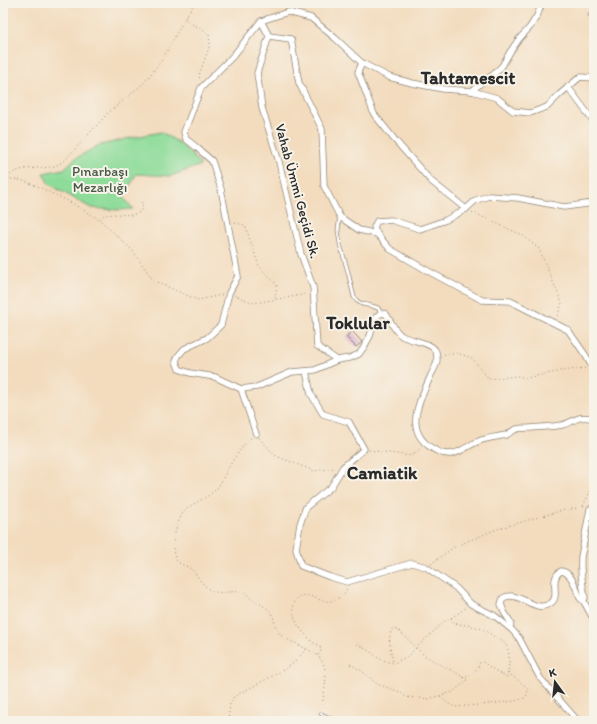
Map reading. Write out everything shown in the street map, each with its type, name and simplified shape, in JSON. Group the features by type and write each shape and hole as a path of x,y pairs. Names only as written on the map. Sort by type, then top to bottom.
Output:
{"street":[{"path":"472,92 502,66 510,52 537,16 542,3"},
{"path":"594,78 580,77 547,107 530,113 513,111 498,98 472,92 443,89 389,77 362,63 311,18 288,12 261,21 233,56 201,88 184,132 186,140 212,161 221,189 238,276 229,293 221,325 206,338 184,349 176,361 179,368 190,373 215,377 241,389 257,387 292,372 315,370 337,360 350,358 359,354 370,336 376,317 381,313 386,314 394,328 402,336 431,346 435,349 438,361 421,400 415,425 420,438 426,444 440,452 445,454 460,452 479,441 507,434 517,429 561,425 578,418 594,418"},
{"path":"261,21 269,36 291,39 299,83 322,129 324,186 340,217 359,230 377,234"},
{"name":"Vahab Ümmi Geçidi Sk.","path":"269,36 257,73 262,108 279,162 301,254 314,287 317,346 337,360"},
{"path":"362,63 358,72 374,114 431,182 466,209"},
{"path":"568,87 594,122"},
{"path":"593,368 568,330 510,301 482,300 390,249 377,234 374,227 377,221 390,220 420,229 446,220 466,209 476,200 489,196 518,198 564,207 594,203"},
{"path":"306,371 311,394 323,414 350,422 364,449 344,467 331,487 306,507 300,524 296,549 301,566 347,582 412,563 426,567 456,588 471,604 496,616 510,627 519,638 540,678 578,721"},
{"path":"241,389 256,434"},
{"path":"583,600 585,598 582,581 581,557 592,510"},
{"path":"510,627 511,623 501,604 503,598 507,596 514,596 537,606 550,604 555,597 555,577 561,572 566,572 570,575 580,599 583,600 594,620"}],"lane":[{"path":"590,15 594,18"},
{"path":"340,217 338,231 340,244 354,297 362,304 378,308 381,313"},
{"path":"321,714 337,721"}],"path":[{"path":"8,178 13,172 51,167 65,160 108,113 144,83 162,60 185,18 196,3"},
{"path":"185,18 188,22 202,29 209,35 210,45 199,75 201,88"},
{"path":"3,179 8,178 24,181 37,186 70,202 100,220 132,250 154,281 198,300 229,293 254,303 303,295 314,287"},
{"path":"100,220 104,216 117,214 132,215 140,212 144,205 140,200"},
{"path":"466,209 522,235 539,249 562,303 555,323"},
{"path":"228,222 245,225 259,266 277,285 275,300"},
{"path":"437,354 460,354 472,358 489,379 517,376 526,378 562,371 593,368"},
{"path":"321,714 326,676 324,667 317,656 279,634 274,624 273,617 267,608 253,600 245,593 222,593 207,588 189,567 178,562 175,557 174,538 183,514 187,509 209,495 218,487 235,456 244,444 256,434 276,456 314,472 344,467"},
{"path":"364,449 411,456 426,444"},
{"path":"426,567 454,547 497,529 560,511 583,507 592,488 594,487"},
{"path":"317,656 320,653 320,647 312,642 300,629 294,618 293,610 296,599 299,596 304,595 312,596 323,601 332,601 346,592 347,582"},
{"path":"357,644 378,658 394,663 408,656 447,619 451,618 471,604"},
{"path":"451,618 454,623 476,627 487,631 506,645 508,655 507,677 483,662 480,662 479,667 464,678"},
{"path":"350,664 377,684 400,692 406,697 428,699 440,696 453,692 467,680 454,671 424,655 398,630 392,629 389,639 393,662"},
{"path":"228,721 230,704 234,697 287,668 297,660 306,649"},
{"path":"440,696 447,703 455,707 515,701 525,698 528,690 523,684 508,673"}],"green space":[{"name":"Pınarbaşı Mezarlığı","path":"161,132 181,144 201,165 171,176 136,174 124,198 133,209 119,210 91,208 49,184 43,173 64,169 73,160 97,146"}],"building":[{"path":"352,331 362,342 356,347 346,337"}],"district":[{"name":"Tahtamescit","path":"468,78"},
{"name":"Toklular","path":"358,323"},
{"name":"Camiatik","path":"382,473"}]}
